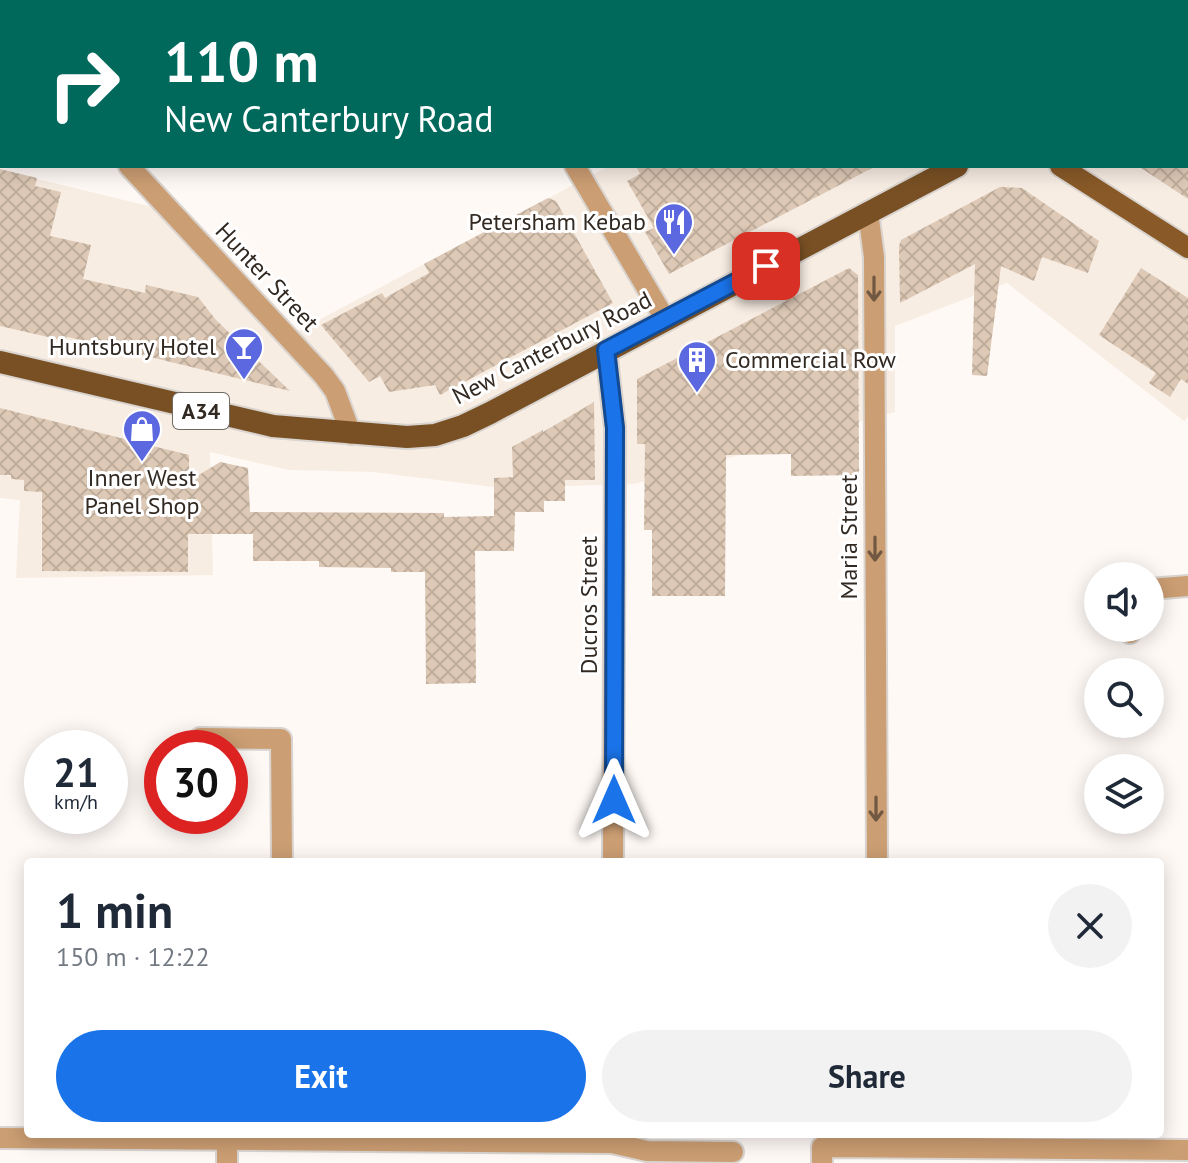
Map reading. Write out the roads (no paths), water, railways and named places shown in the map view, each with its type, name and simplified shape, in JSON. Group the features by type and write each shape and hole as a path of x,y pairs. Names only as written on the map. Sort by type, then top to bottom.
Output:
{"highway":[{"name":"New Canterbury Road","path":"0,362 273,426 351,434 435,435 463,426 953,168"}],"main road":[{"path":"1063,168 1188,248"}],"street":[{"name":"Hunter Street","path":"131,168 324,376 335,391 351,434"},
{"path":"576,168 665,319"},
{"name":"Maria Street","path":"868,212 874,257 877,858"},
{"name":"Ducros Street","path":"606,350 615,428 613,858"},
{"path":"1164,588 1188,586"},
{"path":"248,739 281,739 282,858"},
{"path":"0,1138 227,1142 284,1138 434,1153 612,1139 647,1151 733,1152"},
{"path":"822,1155 872,1140 1188,1150"},
{"path":"227,1142 227,1163"}],"place":[{"name":"Petersham Kebab","path":"674,256"},
{"name":"Huntsbury Hotel","path":"244,381"},
{"name":"Commercial Row","path":"697,394"},
{"name":"Inner West Panel Shop","path":"142,463"}]}
